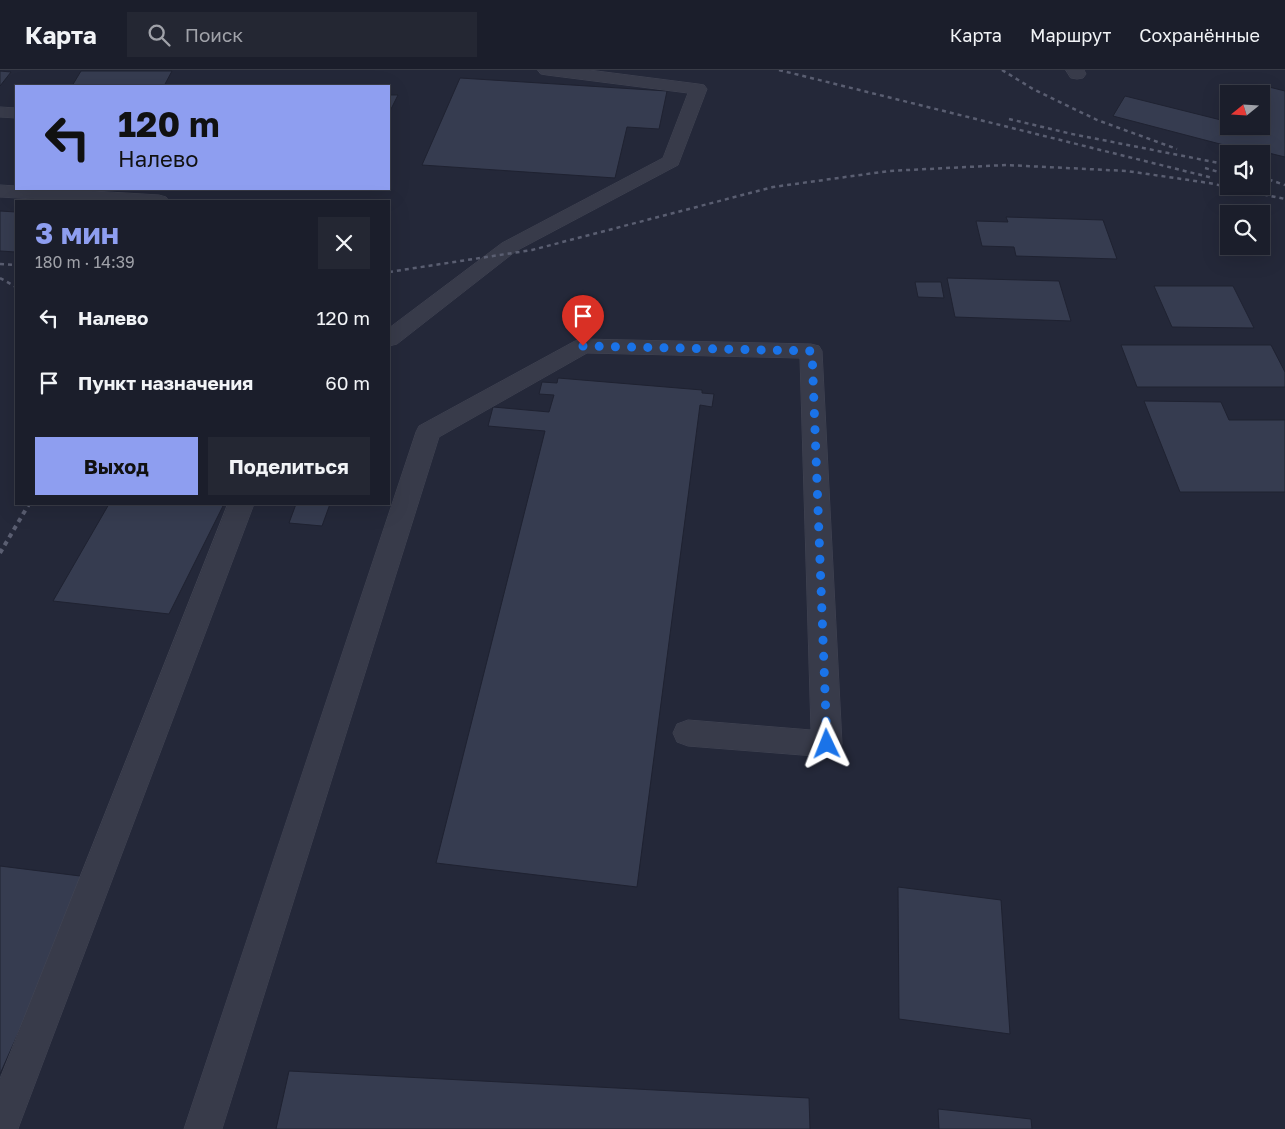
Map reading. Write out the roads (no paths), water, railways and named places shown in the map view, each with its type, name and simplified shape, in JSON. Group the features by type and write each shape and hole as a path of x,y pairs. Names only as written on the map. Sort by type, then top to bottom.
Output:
{"lane":[{"path":"390,337 510,247 671,161 698,89 547,70"},
{"path":"0,112 15,113"},
{"path":"0,191 143,200"},
{"path":"202,1129 428,432 583,346 812,351 827,744 688,733"},
{"path":"0,1126 241,505"}],"railway":[{"path":"779,70 1213,178"},
{"path":"1002,70 1033,89 1097,120 1177,149"},
{"path":"1009,119 1072,134 1220,163"},
{"path":"390,272 532,250 773,187 889,171 1006,165 1127,171 1209,183 1285,199"},
{"path":"1205,168 1220,172"},
{"path":"1270,180 1285,185"},
{"path":"0,264 15,265"},
{"path":"0,278 15,286"},
{"path":"0,553 28,505"}]}
